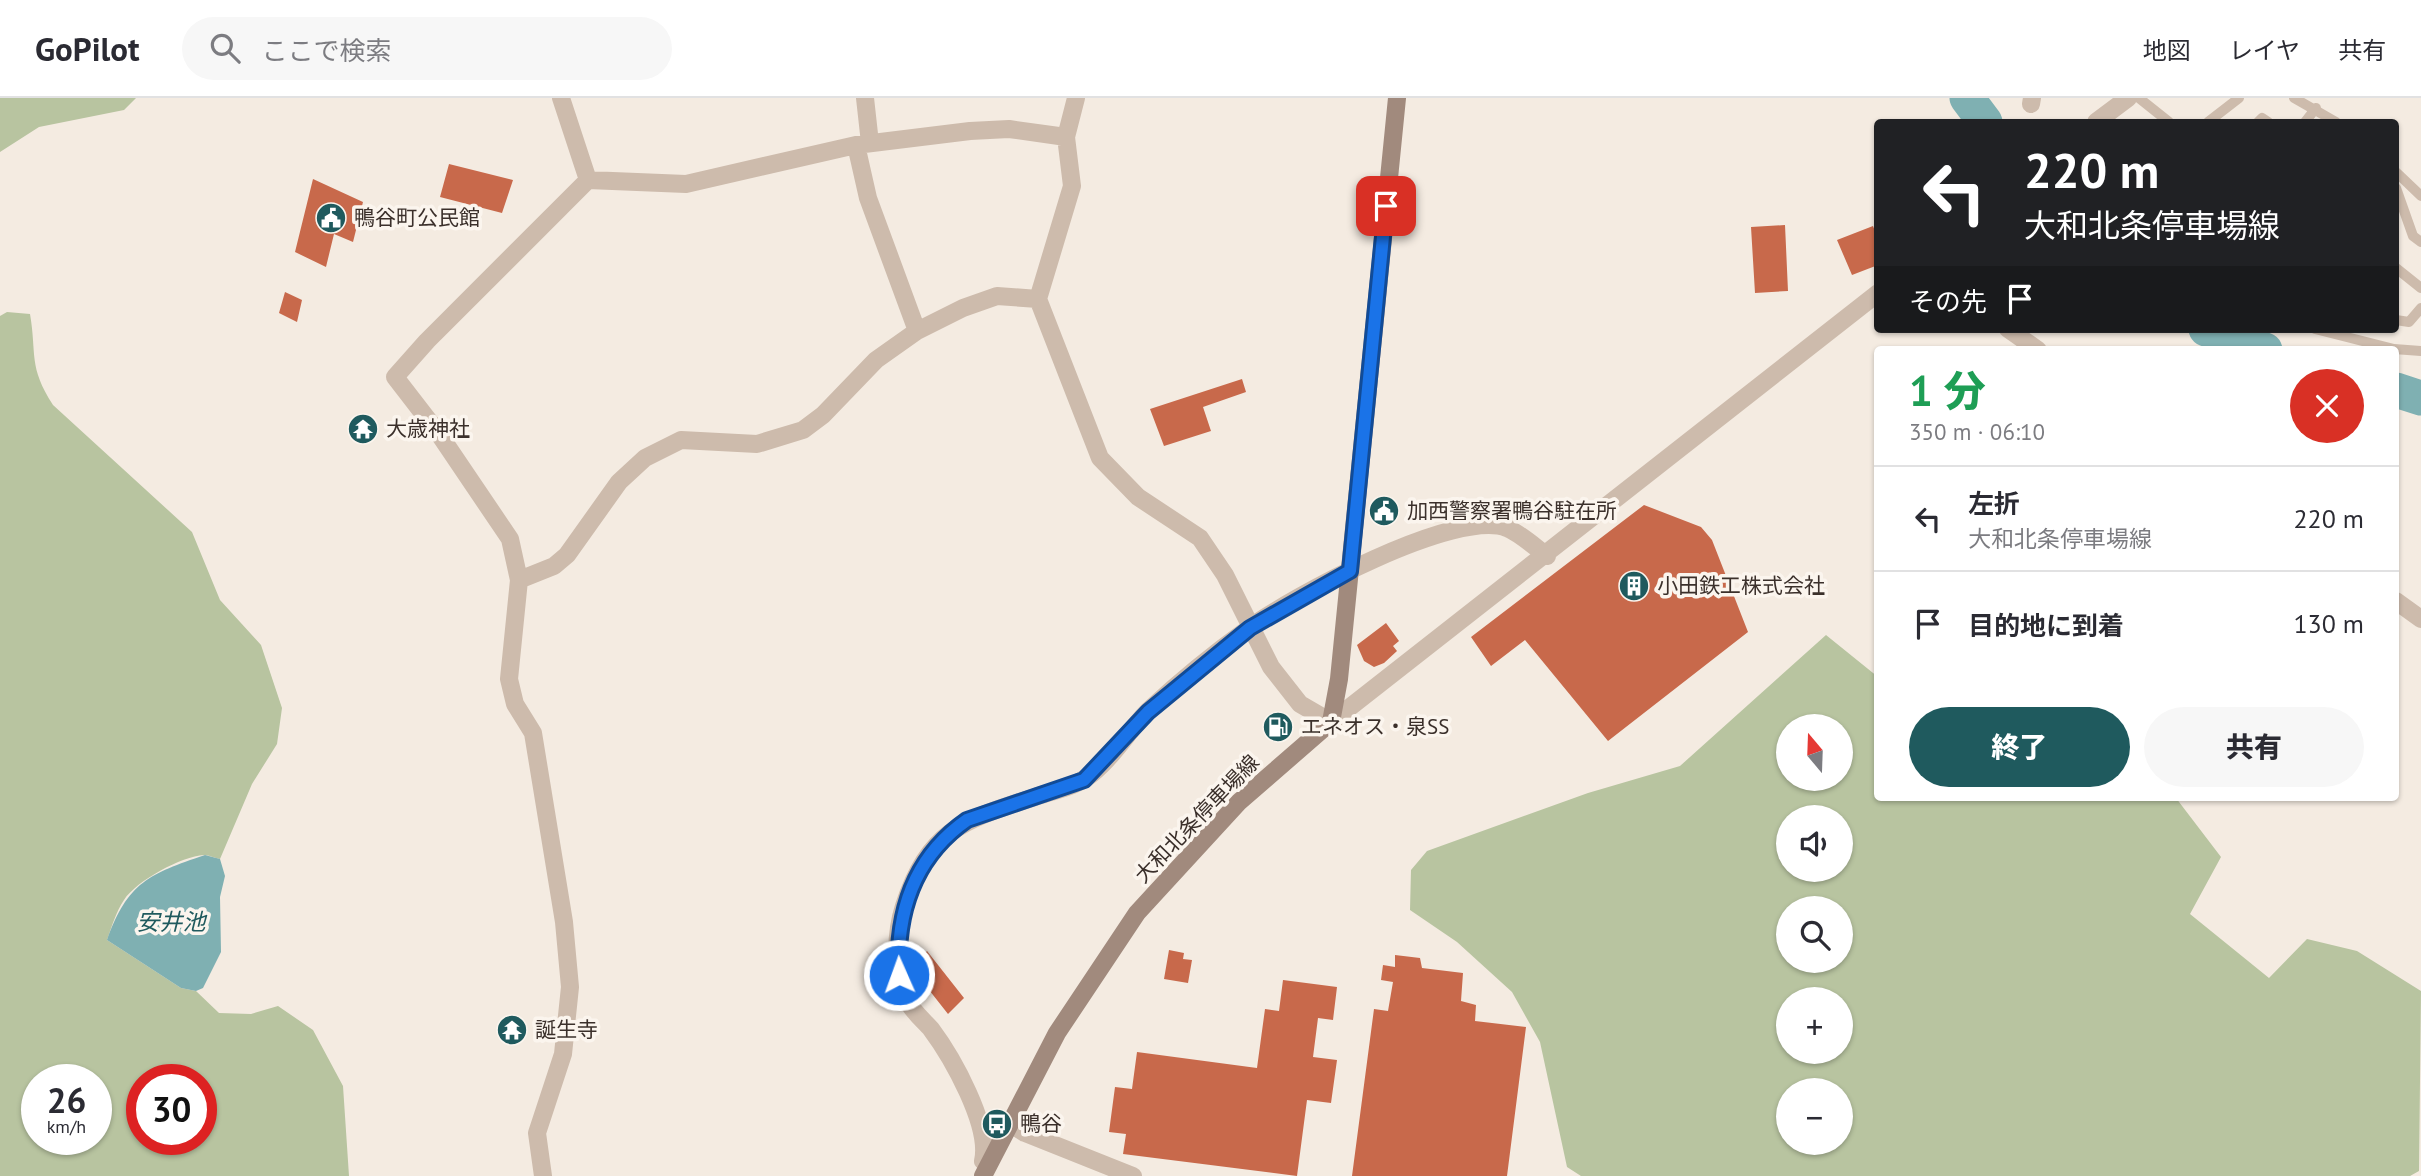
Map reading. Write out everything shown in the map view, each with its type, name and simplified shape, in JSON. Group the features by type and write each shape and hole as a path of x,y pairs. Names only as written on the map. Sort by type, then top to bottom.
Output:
{"main road":[{"path":"1331,722 1339,679 1397,98"},
{"name":"大和北条停車場線","path":"986,1171 1057,1033 1138,913 1239,802 1331,722"}],"street":[{"path":"561,98 588,180"},
{"path":"866,98 863,144 868,198 917,331"},
{"path":"1076,98 1066,136 1072,186 1038,299 1100,458 1138,497 1200,538 1225,575 1271,667 1300,704 1331,722 1547,556 1874,296"},
{"path":"2100,119 2128,98"},
{"path":"542,1176 537,1133 563,1054 570,987 564,922 533,733 515,704 509,679 519,580 510,539 439,434 395,377 427,341 588,180 686,184 863,144 1009,129 1066,136"},
{"path":"519,580 554,566 567,555 612,490 645,458 681,440 757,444 803,430 822,415 876,360 917,331 963,307 997,296 1038,299"},
{"path":"2014,333 2032,346"},
{"path":"986,1171 980,1123 961,1081 932,1031 908,1002 899,975 899,929 913,881 937,844 967,820 1077,783 1092,773 1148,712 1250,628 1350,571 1410,543 1461,527 1506,527 1547,556"},
{"path":"2399,603 2421,619"},
{"path":"1009,1123 1026,1133 1133,1176"}],"lane":[{"path":"2139,98 2165,119"},
{"path":"2213,119 2239,98"},
{"path":"2294,98 2332,119"},
{"path":"2307,119 2316,108"},
{"path":"2399,175 2421,196"},
{"path":"2399,196 2413,236 2421,242"},
{"path":"2399,270 2421,288"},
{"path":"2399,320 2409,322 2421,308"},
{"path":"2344,333 2385,346"},
{"path":"2399,349 2421,351"}],"green space":[{"path":"0,98 136,98 124,110 39,127 0,152"},
{"path":"7,312 30,314 37,370 53,405 192,532 220,600 261,645 282,708 277,744 252,784 220,859 206,855 195,856 172,865 138,885 116,914 107,940 181,988 196,991 219,1013 251,1014 278,1006 313,1030 343,1086 349,1176 0,1176 0,316"},
{"path":"1826,635 1874,674 1874,801 2178,801 2221,857 2190,914 2269,978 2307,939 2357,951 2421,991 2419,1171 2410,1176 1581,1176 1567,1167 1540,1042 1512,992 1457,942 1410,910 1411,870 1427,851 1588,793 1680,766"}],"water":[{"name":"安井池","path":"205,855 220,859 225,876 220,897 221,952 203,988 196,991 181,988 107,940 123,905 143,883 169,868"}],"building":[{"path":"449,164 513,180 502,213 440,197"},
{"name":"鴨谷町公民館","path":"313,179 363,202 353,242 334,234 326,267 295,252"},
{"path":"1785,225 1788,291 1755,293 1751,227"},
{"path":"1873,226 1874,267 1852,275 1837,240"},
{"path":"285,292 302,300 297,322 279,313"},
{"path":"1242,379 1246,392 1203,407 1211,431 1164,446 1150,409"},
{"name":"小田鉄工株式会社","path":"1644,505 1701,527 1712,540 1748,632 1608,741 1525,640 1491,666 1471,637"},
{"path":"1386,623 1399,641 1393,646 1397,651 1384,663 1374,667 1364,661 1357,645"},
{"path":"1169,950 1184,953 1183,959 1192,960 1188,983 1164,979"},
{"path":"927,951 964,998 948,1014 911,967"},
{"path":"1395,955 1420,958 1422,968 1463,973 1461,1001 1476,1005 1475,1021 1526,1027 1507,1176 1352,1176 1374,1009 1388,1011 1393,982 1381,980 1383,965 1395,967"},
{"path":"1283,980 1337,987 1333,1020 1318,1018 1313,1057 1337,1060 1331,1103 1307,1100 1297,1176 1123,1154 1126,1134 1109,1132 1115,1087 1132,1089 1137,1052 1257,1068 1265,1009 1279,1011"}],"waterway":[{"path":"1967,98 1983,119"},
{"path":"2217,333 2254,346"},
{"path":"2399,391 2421,398"}],"place":[{"name":"鴨谷町公民館","path":"331,218"},
{"name":"大歳神社","path":"363,429"},
{"name":"加西警察署鴨谷駐在所","path":"1384,511"},
{"name":"小田鉄工株式会社","path":"1634,586"},
{"name":"エネオス・泉SS","path":"1278,727"},
{"name":"誕生寺","path":"512,1030"},
{"name":"鴨谷","path":"997,1124"}],"route":[{"path":"899,975 899,929 913,881 937,844 951,831 986,812 1084,780 1148,712 1250,628 1350,571 1386,206"}]}
